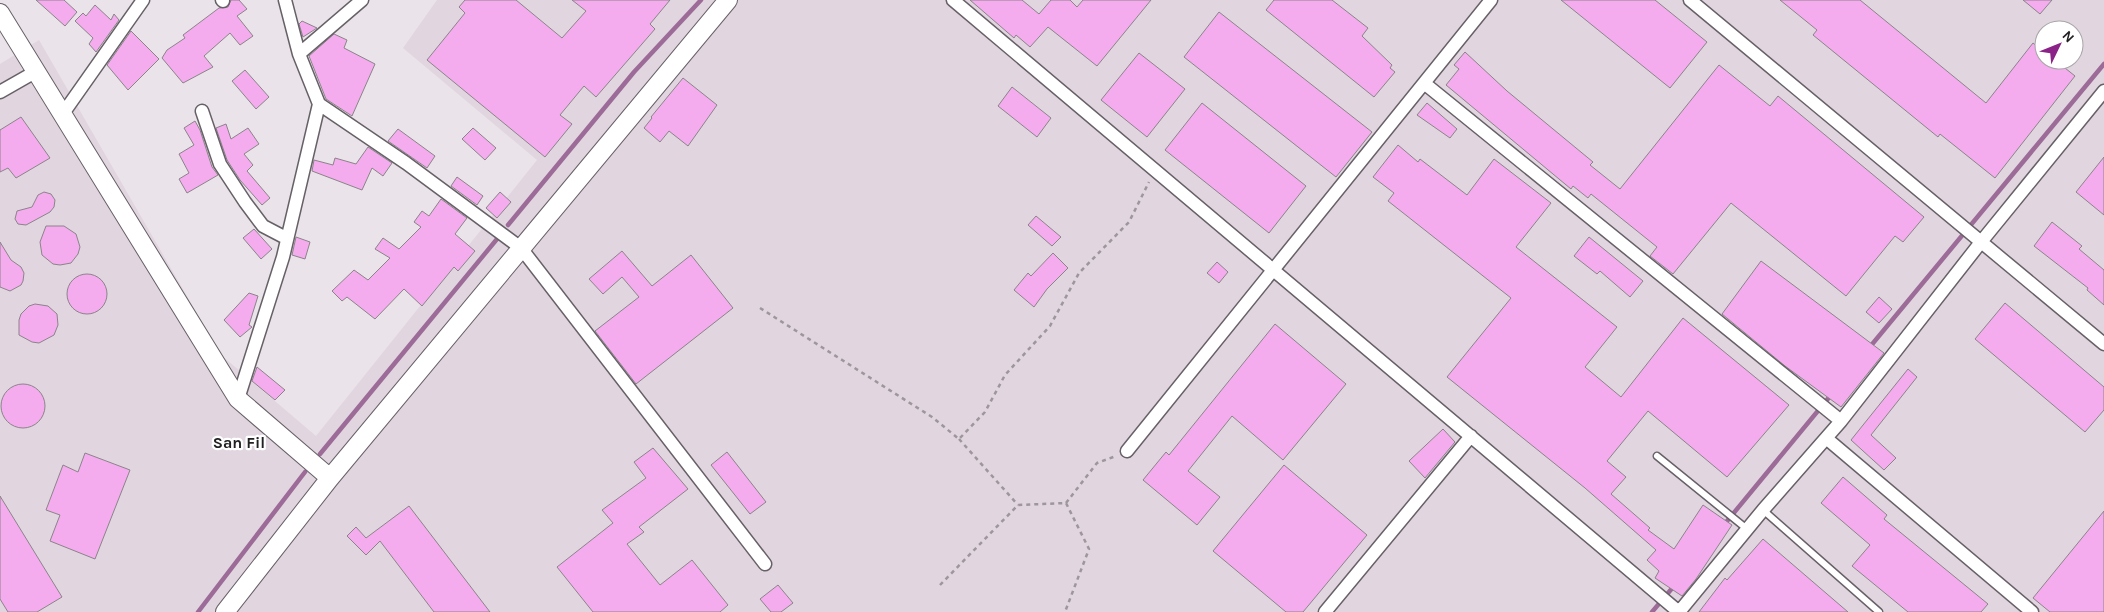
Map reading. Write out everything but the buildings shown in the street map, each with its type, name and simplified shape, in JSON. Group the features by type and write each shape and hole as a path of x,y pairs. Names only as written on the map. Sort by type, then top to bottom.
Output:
{"street":[{"path":"62,115 143,0"},
{"path":"285,0 299,54 319,104 406,163 521,248 765,564"},
{"path":"299,54 362,0"},
{"path":"225,612 330,478 728,0"},
{"path":"954,0 1679,612 1744,526 1763,510 1841,421 1981,242 2104,91"},
{"path":"1127,451 1491,0"},
{"path":"1690,0 2104,344"},
{"path":"0,13 238,399 330,478"},
{"path":"0,92 35,72"},
{"path":"1424,83 1841,421"},
{"path":"238,399 283,257 319,104"},
{"path":"202,111 220,164 240,195 263,226 286,238"},
{"path":"1325,612 1471,436"},
{"path":"1826,438 2032,612"}],"lane":[{"path":"1657,456 1744,526"},
{"path":"1763,510 1879,612"}],"path":[{"path":"959,439 985,412 1005,375 1050,326 1079,274 1129,222 1155,170"},
{"path":"760,308 932,416 959,439 1018,505"},
{"path":"940,585 1018,505 1066,503 1097,463 1119,456 1127,451"},
{"path":"1065,612 1089,549 1066,503"}],"shaded area":[{"path":"437,0 2104,0 2104,612 0,612 0,64 39,40 221,355 316,436 537,160 403,48"}],"waterway":[{"path":"508,225 634,72 701,0"},
{"path":"1869,348 2104,64"},
{"path":"320,454 497,239"},
{"path":"1723,526 1831,395"},
{"path":"198,612 305,472"},
{"path":"1652,612 1674,586"}],"district":[{"name":"San Fil","path":"239,442"}]}
